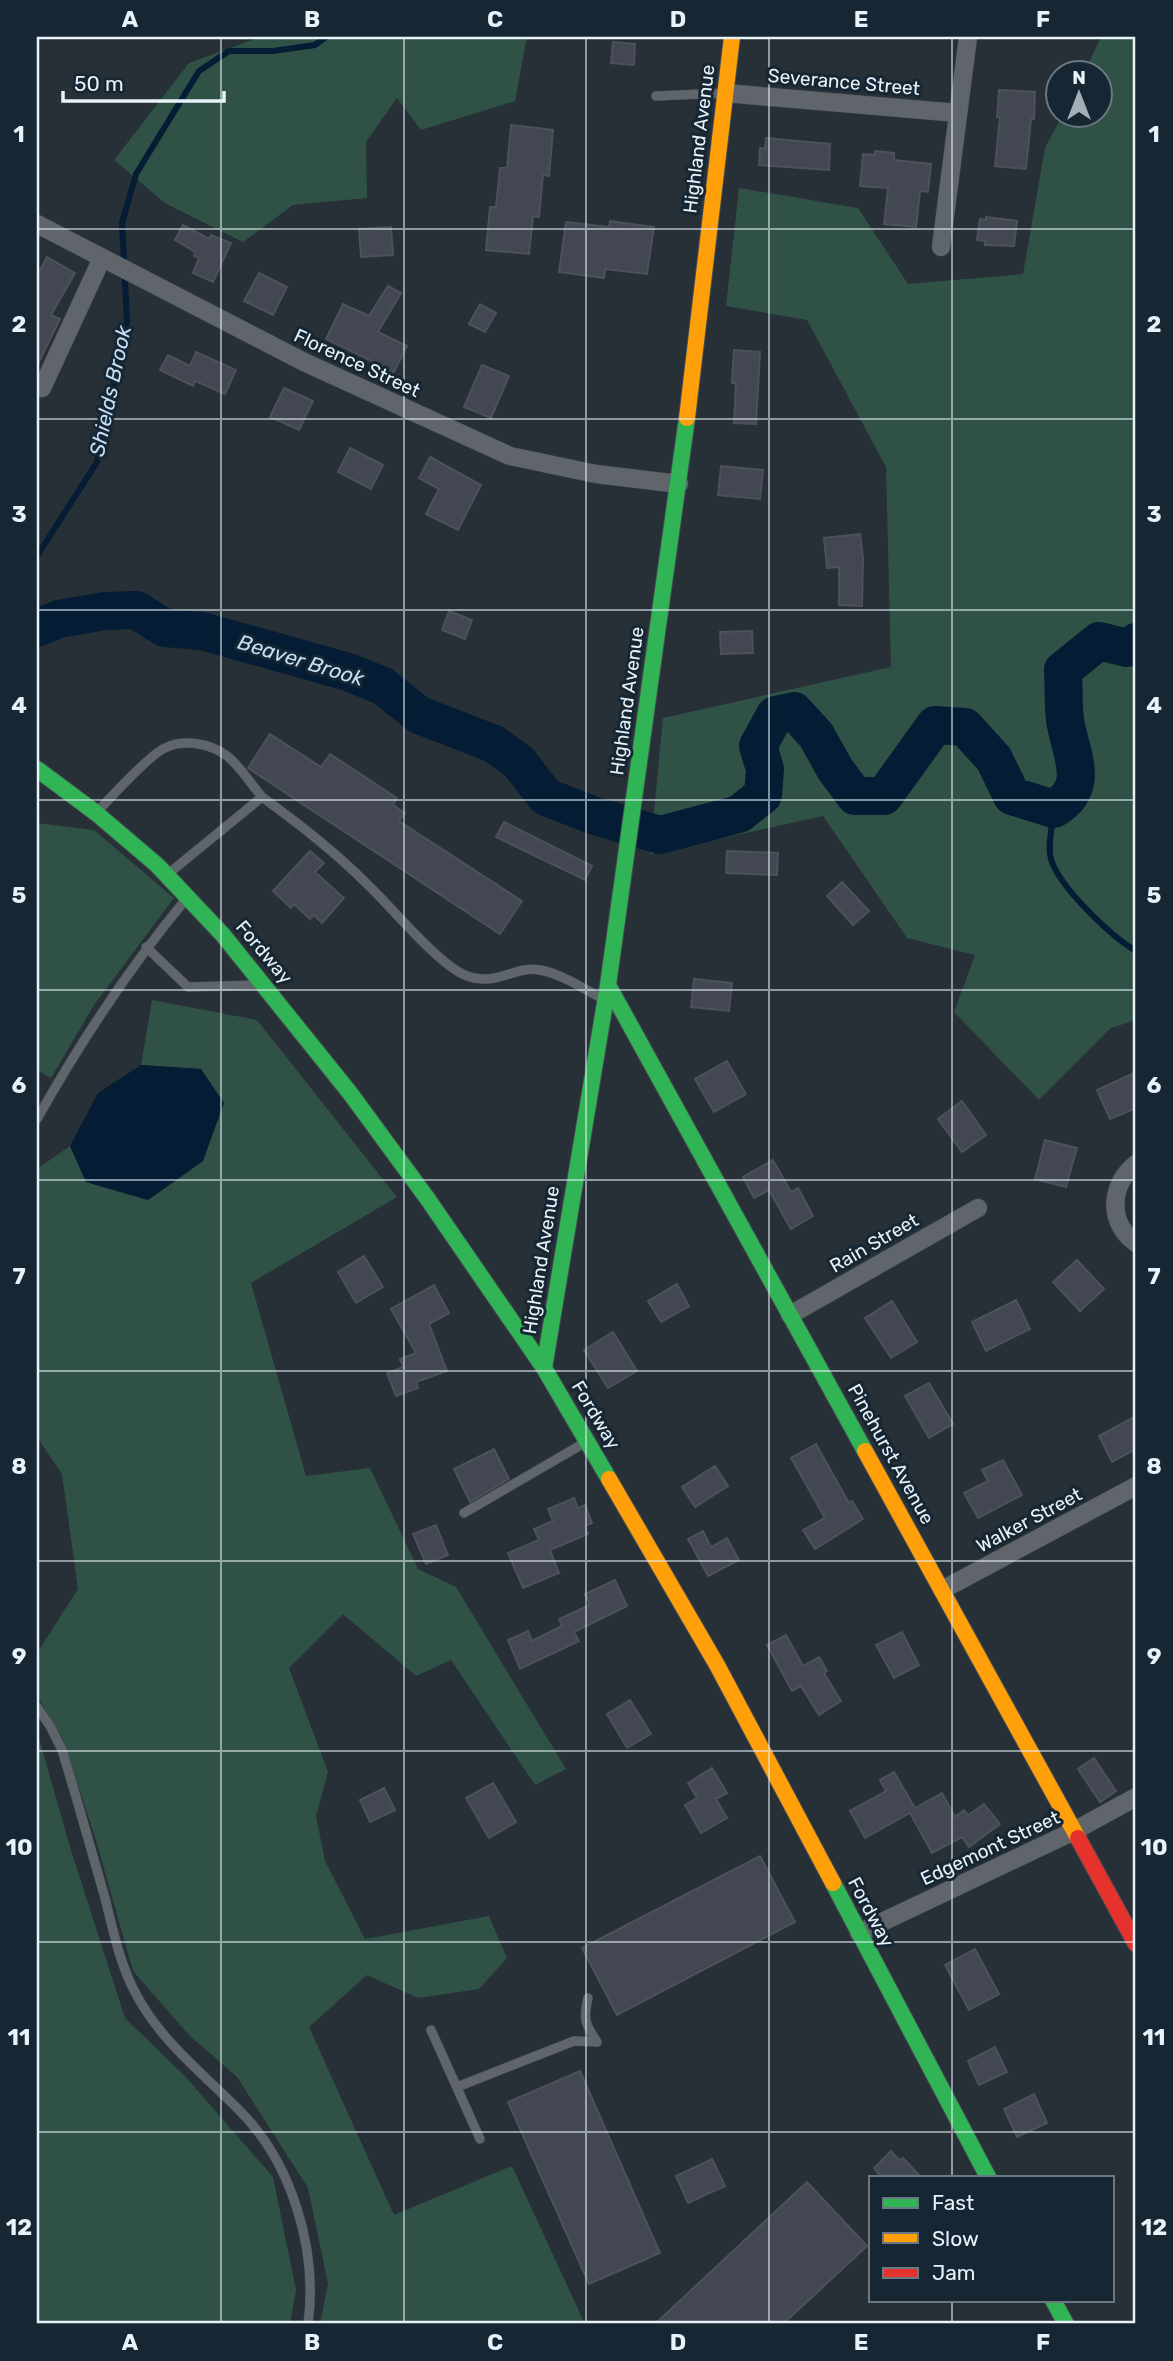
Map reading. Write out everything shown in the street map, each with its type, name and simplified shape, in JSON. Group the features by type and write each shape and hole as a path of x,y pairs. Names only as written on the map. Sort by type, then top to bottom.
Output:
{"street":[{"name":"Highland Avenue","path":"544,1368 638,778 679,484 732,37"},
{"path":"941,247 968,37"},
{"name":"Severance Street","path":"725,93 958,113"},
{"name":"Florence Street","path":"37,224 304,362 510,456 596,474 679,484"},
{"path":"43,388 107,261"},
{"name":"Fordway","path":"37,769 96,813 167,875 223,935 350,1093 427,1198 544,1368 718,1665 987,2176"},
{"name":"Pinehurst Avenue","path":"606,992 790,1315 1136,1944"},
{"path":"1136,1164 1123,1177 1115,1201 1121,1226 1136,1243"},
{"name":"Rain Street","path":"790,1315 978,1209"},
{"name":"Walker Street","path":"942,1590 1136,1486"},
{"name":"Edgemont Street","path":"859,1933 1074,1831 1136,1797"},
{"path":"1054,2302 1066,2324"}],"lane":[{"path":"656,96 725,93"},
{"path":"96,813 162,749 193,743 214,748 229,757 262,797 328,847 437,955 466,976 497,979 523,971 539,970 606,992"},
{"path":"167,875 262,797"},
{"path":"37,1119 87,1034 146,947 188,898"},
{"path":"146,947 188,987 265,985"},
{"path":"464,1513 587,1441"},
{"path":"37,1707 62,1751 121,1958 135,1994 173,2045 240,2110 256,2130 285,2180 296,2209 307,2258 310,2294 308,2324"},
{"path":"457,2087 574,2041 597,2042 586,2026 588,1998"},
{"path":"431,2030 480,2139"}],"green space":[{"path":"260,37 527,37 515,101 421,130 397,98 366,142 367,198 293,205 243,242 165,203 114,160 189,63"},
{"path":"1101,37 1136,37 1136,1020 1111,1028 1039,1100 954,1012 975,955 907,938 823,816 650,854 663,718 891,667 886,467 807,320 726,306 739,188 858,208 908,284 1023,274 1045,148 1055,130 1114,130 1114,60 1090,60"},
{"path":"37,823 94,830 174,898 94,1005 51,1078 37,1070"},
{"path":"152,1000 257,1020 397,1197 251,1283 306,1476 370,1468 418,1569 456,1587 566,1769 535,1785 451,1660 416,1676 343,1614 289,1668 328,1772 316,1816 325,1861 365,1939 489,1916 507,1958 479,1989 418,1998 367,1975 309,2027 394,2215 512,2166 585,2324 320,2324 328,2284 308,2188 237,2077 189,2035 133,1971 95,1837 63,1740 37,1696 37,1653 78,1589 62,1474 37,1437 37,1169 70,1146 86,1182 148,1200 203,1161 201,1069 141,1065"},
{"path":"37,1731 70,1847 125,2018 185,2076 273,2177 296,2290 290,2324 37,2324"}],"water":[{"path":"141,1065 201,1069 224,1103 203,1161 148,1200 86,1182 70,1146 98,1093"}],"building":[{"path":"613,42 635,44 634,65 611,63"},
{"path":"999,90 1035,92 1034,119 1031,119 1026,169 995,166 1000,117 997,117"},
{"path":"511,125 553,130 549,176 543,175 539,217 533,216 529,254 486,250 490,207 496,207 500,168 507,168"},
{"path":"766,138 830,144 829,170 759,165 760,148 765,149"},
{"path":"875,151 894,153 894,160 931,164 928,192 920,191 916,227 884,224 888,188 860,186 863,154 875,155"},
{"path":"986,217 1017,221 1014,246 985,245 985,241 977,240 980,219 986,220"},
{"path":"610,221 654,227 647,274 605,269 604,278 559,272 566,222 609,227"},
{"path":"183,225 209,239 211,235 231,243 213,282 193,273 199,258 194,256 195,252 175,240"},
{"path":"391,227 393,255 361,257 359,229"},
{"path":"47,257 75,273 51,315 60,319 37,366 37,276"},
{"path":"259,273 287,287 273,315 244,301"},
{"path":"388,286 401,293 378,332 407,346 392,376 376,368 378,364 326,339 343,304 369,316"},
{"path":"480,304 496,313 485,332 469,324"},
{"path":"734,350 760,352 756,424 734,423"},
{"path":"196,352 236,370 225,394 195,381 193,386 160,370 168,355 190,366"},
{"path":"482,365 509,376 491,418 464,407"},
{"path":"284,388 313,401 299,430 270,417"},
{"path":"350,448 383,465 371,489 338,472"},
{"path":"430,457 481,485 458,530 426,514 439,489 419,478"},
{"path":"721,466 763,470 760,499 718,495"},
{"path":"860,534 863,558 862,606 839,605 839,567 827,568 824,538"},
{"path":"449,611 472,620 465,639 442,630"},
{"path":"752,631 753,653 721,654 720,632"},
{"path":"270,734 321,767 330,754 397,798 393,805 405,813 399,821 522,901 500,934 248,768"},
{"path":"504,822 592,866 585,880 496,837"},
{"path":"310,851 324,863 315,872 344,898 322,923 314,915 310,919 294,904 291,908 273,891"},
{"path":"727,851 778,853 777,875 726,873"},
{"path":"842,882 869,911 853,925 827,896"},
{"path":"694,979 732,983 729,1011 691,1007"},
{"path":"727,1061 746,1094 714,1112 695,1079"},
{"path":"1136,1072 1136,1108 1110,1119 1097,1090"},
{"path":"962,1101 986,1135 962,1152 938,1119"},
{"path":"1045,1140 1077,1148 1066,1187 1035,1179"},
{"path":"773,1160 791,1192 798,1188 813,1216 791,1229 769,1190 754,1198 743,1177"},
{"path":"364,1256 383,1287 356,1303 338,1272"},
{"path":"1077,1260 1104,1289 1080,1311 1053,1282"},
{"path":"677,1284 689,1306 661,1322 648,1301"},
{"path":"434,1285 449,1313 429,1324 447,1371 416,1382 418,1388 396,1396 387,1373 403,1367 400,1359 416,1353 391,1309"},
{"path":"1016,1300 1030,1329 986,1351 972,1322"},
{"path":"892,1301 917,1342 891,1358 865,1318"},
{"path":"613,1332 637,1371 608,1388 584,1350"},
{"path":"929,1383 953,1424 929,1438 905,1396"},
{"path":"1136,1416 1136,1449 1112,1462 1099,1436"},
{"path":"816,1444 849,1503 852,1501 863,1519 815,1549 803,1530 825,1518 791,1458"},
{"path":"494,1449 509,1479 470,1502 454,1469"},
{"path":"1003,1460 1022,1495 978,1518 964,1493 988,1481 982,1470"},
{"path":"715,1466 728,1486 695,1507 682,1487"},
{"path":"574,1498 578,1508 585,1505 592,1523 585,1526 588,1534 550,1550 559,1573 523,1588 508,1553 539,1540 534,1529 553,1521 548,1509"},
{"path":"436,1525 448,1555 426,1564 413,1534"},
{"path":"703,1531 711,1547 727,1538 739,1560 708,1576 688,1539"},
{"path":"615,1580 627,1606 574,1632 579,1641 520,1669 508,1640 528,1631 532,1641 562,1626 559,1619 590,1605 585,1594"},
{"path":"902,1632 919,1665 894,1678 876,1645"},
{"path":"786,1635 803,1666 819,1657 827,1671 824,1673 841,1701 819,1715 801,1686 792,1691 767,1645"},
{"path":"630,1700 651,1734 627,1748 607,1714"},
{"path":"1094,1758 1116,1791 1100,1802 1078,1769"},
{"path":"712,1768 727,1793 716,1799 727,1818 701,1833 685,1805 697,1798 688,1783"},
{"path":"894,1772 915,1808 942,1793 955,1817 964,1810 968,1815 984,1804 1000,1824 969,1847 962,1837 932,1853 910,1813 865,1838 850,1811 886,1791 880,1780"},
{"path":"493,1783 516,1822 489,1838 466,1798"},
{"path":"384,1788 395,1810 370,1822 360,1800"},
{"path":"760,1856 795,1922 617,2015 582,1948"},
{"path":"975,1949 999,1994 969,2010 945,1965"},
{"path":"995,2047 1007,2072 979,2085 968,2061"},
{"path":"580,2071 660,2253 589,2284 508,2102"},
{"path":"1034,2094 1047,2123 1017,2137 1004,2109"},
{"path":"891,2151 899,2160 903,2158 920,2176 880,2176 874,2168"},
{"path":"712,2159 725,2186 688,2203 676,2176"},
{"path":"807,2182 867,2246 783,2324 655,2324"}],"waterway":[{"name":"Shields Brook","path":"37,556 97,462 127,321 122,223 136,174 199,71 229,51 273,51 315,45 326,37"},
{"name":"Beaver Brook","path":"37,628 59,619 105,611 136,610 165,628 202,631 348,672 383,686 419,715 494,744 518,761 546,797 595,816 660,835 739,814 763,795 765,769 758,746 775,715 794,711 816,735 835,769 855,796 884,796 935,725 965,727 994,759 1012,796 1054,809 1066,800 1072,790 1076,769 1065,720 1063,670 1099,641 1127,648 1136,642"},
{"path":"1054,809 1050,847 1056,870 1087,910 1136,951"}],"traffic: fast":[{"path":"544,1368 608,985 687,418"},
{"path":"37,769 96,813 157,865 223,935 350,1093 427,1198 544,1368 609,1479"},
{"path":"608,985 865,1451"},
{"path":"833,1883 987,2176"},
{"path":"1054,2302 1066,2324"}],"traffic: slow":[{"path":"687,418 732,37"},
{"path":"865,1451 1078,1838"},
{"path":"609,1479 717,1665 833,1883"}],"traffic: jam":[{"path":"1078,1838 1136,1944"}]}
